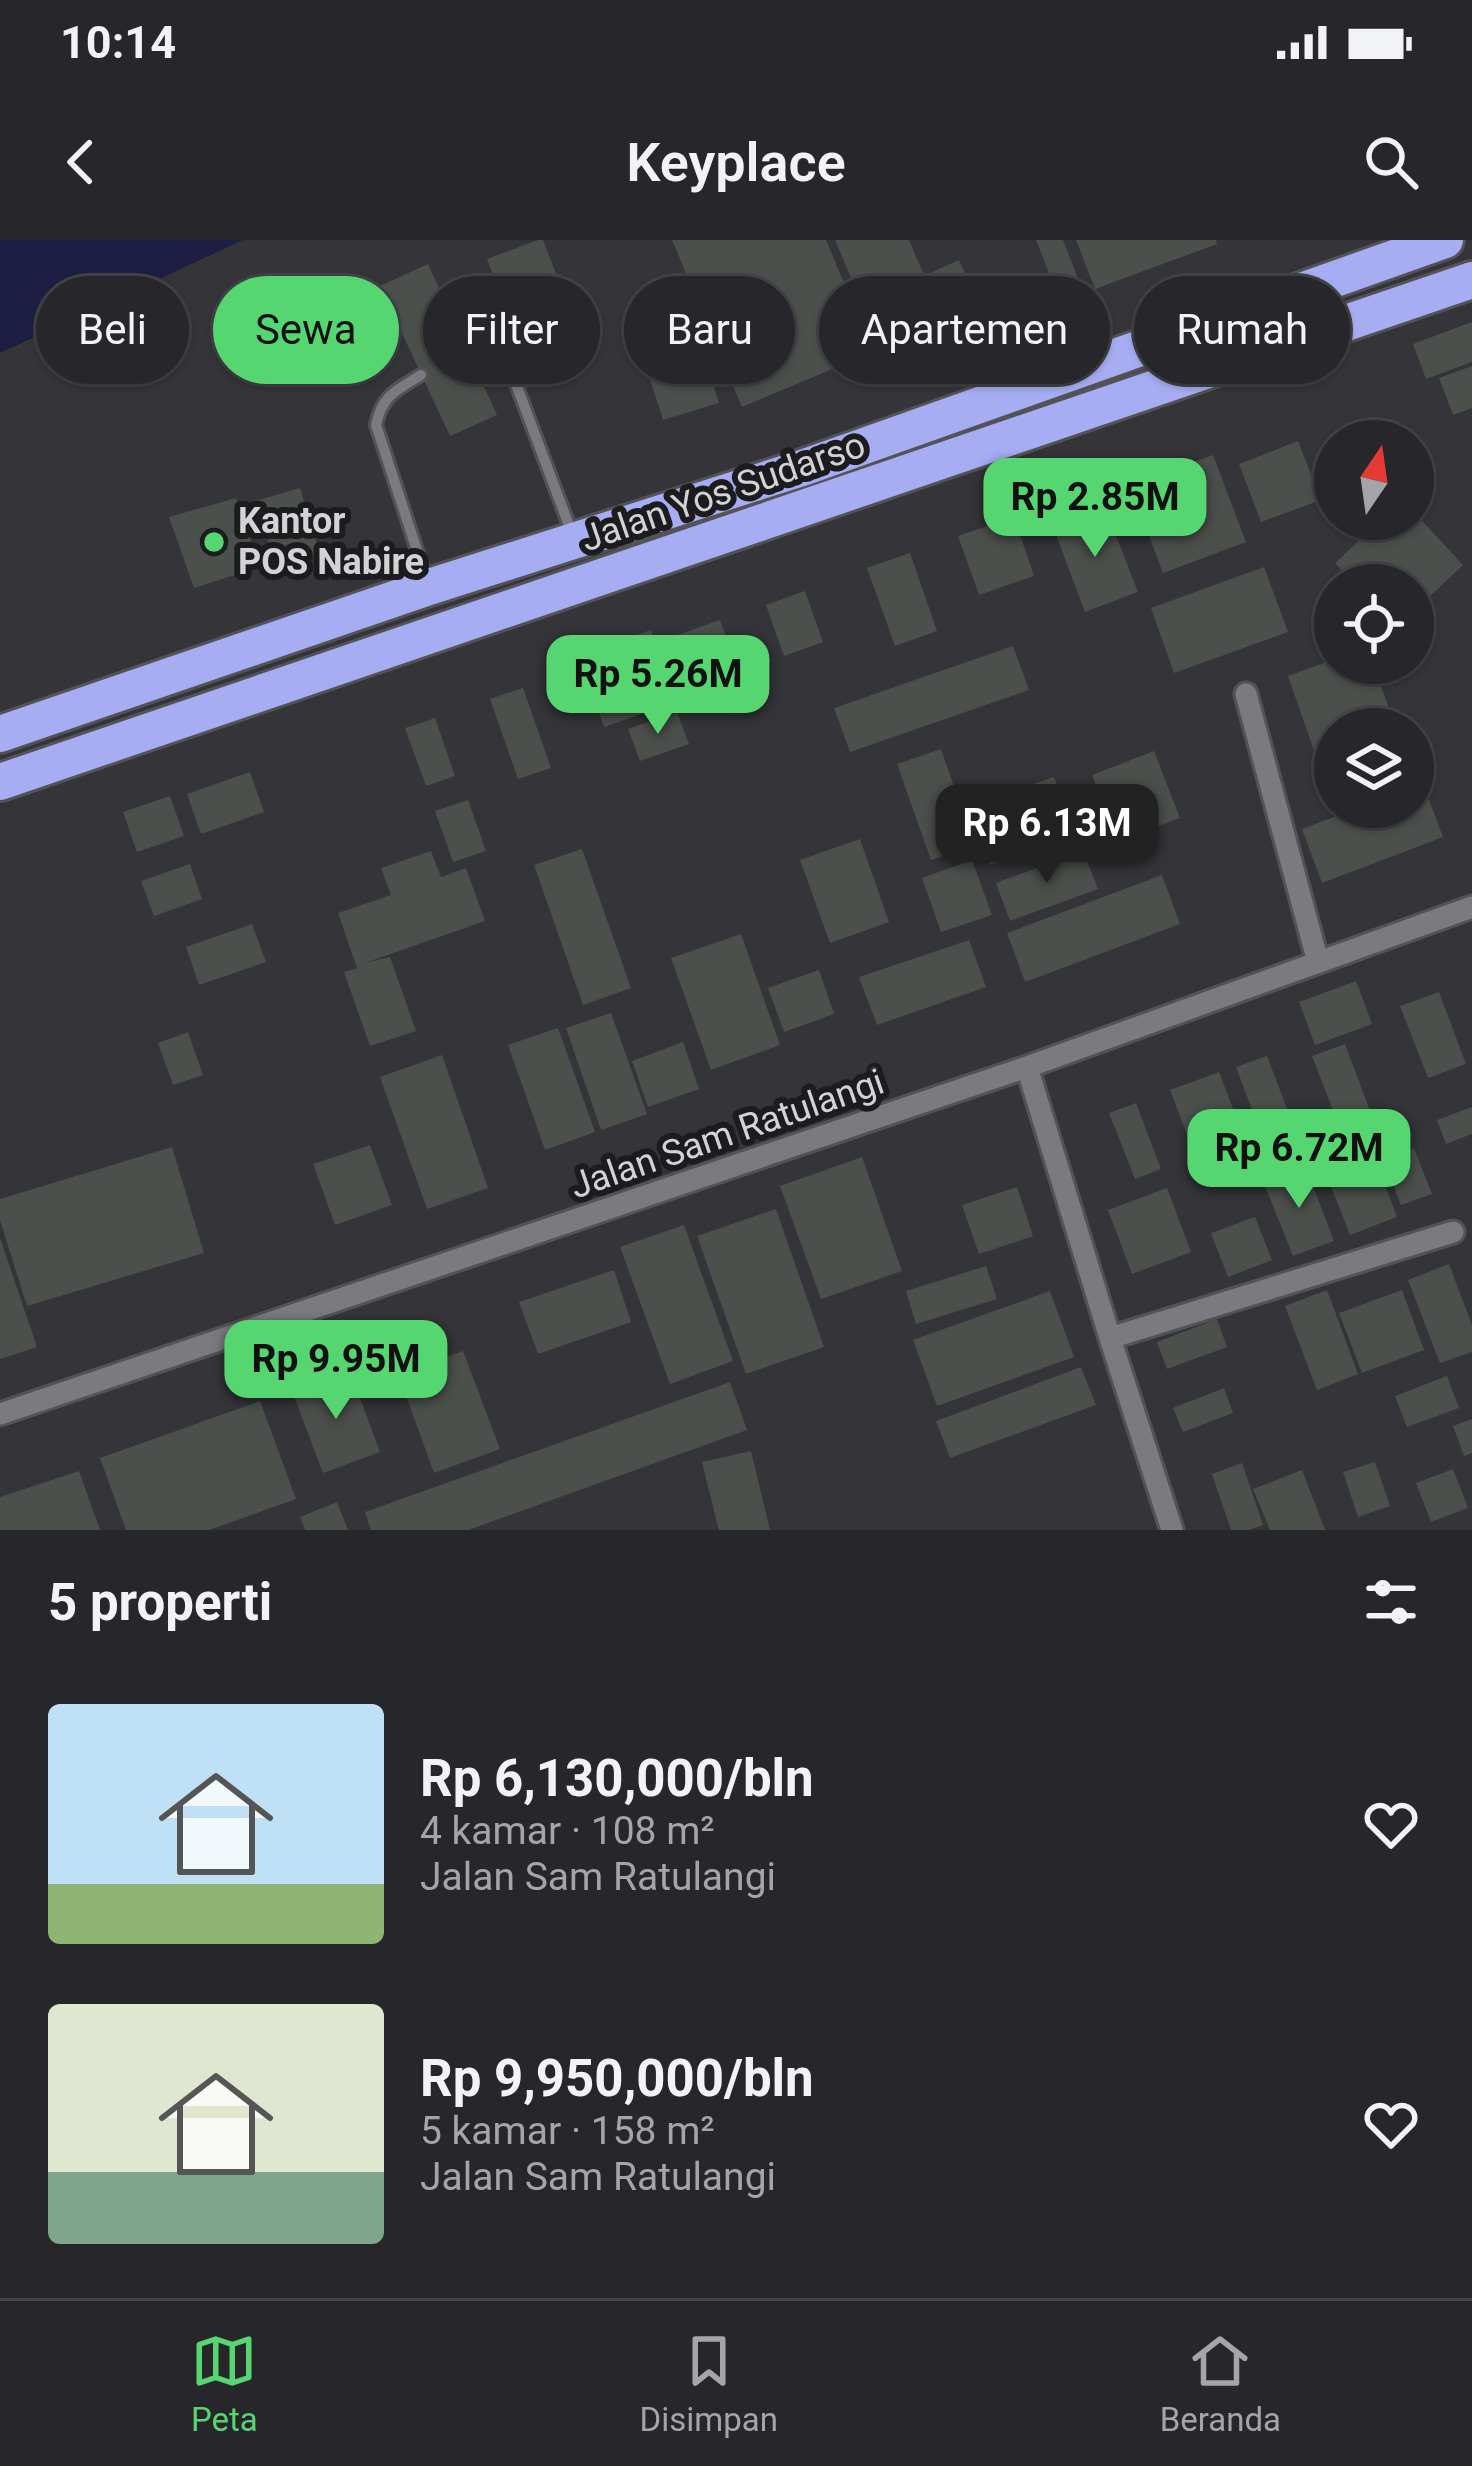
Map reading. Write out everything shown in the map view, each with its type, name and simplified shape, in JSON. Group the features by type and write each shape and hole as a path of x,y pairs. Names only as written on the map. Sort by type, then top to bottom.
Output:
{"highway":[{"name":"Jalan Yos Sudarso","path":"0,734 429,586 805,466 1445,240"},
{"name":"Jalan Yos Sudarso","path":"0,782 1472,280"},
{"path":"125,691 142,734"}],"street":[{"path":"1246,694 1318,962"},
{"name":"Jalan Sam Ratulangi","path":"0,1414 1027,1067 1472,907"},
{"path":"1027,1067 1172,1530"},
{"path":"1110,1338 1453,1232"}],"lane":[{"path":"421,375 391,394 380,407 376,425 429,586"},
{"path":"516,384 575,541"}],"shaded area":[{"path":"0,240 243,240 166,276 36,276 36,336 0,353"}],"building":[{"path":"543,240 557,276 493,276 487,259"},
{"path":"672,240 826,240 841,276 819,276 819,375 742,407 732,384 795,384 795,276 687,276"},
{"path":"835,240 909,240 924,276 850,276"},
{"path":"1036,240 1063,240 1077,276 1050,276"},
{"path":"1076,240 1216,240 1217,244 1110,283 1110,276 1090,276"},
{"path":"959,260 966,276 931,276"},
{"path":"428,264 433,276 423,276 423,378 399,327 399,277"},
{"path":"1472,322 1472,362 1426,379 1413,344"},
{"path":"1472,366 1472,408 1453,415 1439,378"},
{"path":"426,384 483,384 497,415 450,436"},
{"path":"651,384 713,384 719,403 663,420"},
{"path":"1298,441 1314,482 1314,503 1261,522 1239,464"},
{"path":"1213,455 1246,542 1163,573 1130,486"},
{"path":"300,488 320,555 276,568 256,501"},
{"name":"Kantor POS Nabire","path":"236,498 260,567 194,588 169,517"},
{"path":"1105,507 1138,592 1085,612 1053,527"},
{"path":"1014,517 1034,576 979,595 958,536"},
{"path":"1434,534 1463,565 1434,592 1434,564 1335,563 1360,540 1434,540"},
{"path":"910,553 937,631 895,646 867,568"},
{"path":"1264,567 1288,632 1174,673 1151,608"},
{"path":"805,591 823,642 784,656 766,605"},
{"path":"720,620 740,678 697,693 677,635"},
{"path":"651,630 677,702 604,727 579,655"},
{"path":"1013,646 1029,690 850,752 834,708"},
{"path":"1314,667 1314,684 1380,684 1389,708 1314,708 1314,751 1288,676"},
{"path":"523,688 551,768 518,779 490,699"},
{"path":"677,712 689,744 640,761 628,729"},
{"path":"435,718 455,776 426,786 405,728"},
{"path":"941,749 974,845 931,860 897,764"},
{"path":"1154,751 1180,818 1118,841 1092,775"},
{"path":"250,772 264,812 201,834 187,794"},
{"path":"1054,777 1074,835 990,865 969,806"},
{"path":"170,796 184,836 137,852 123,812"},
{"path":"468,800 486,851 453,862 435,811"},
{"path":"1434,813 1443,837 1322,883 1302,829 1314,825 1434,828"},
{"path":"860,839 889,922 830,943 800,860"},
{"path":"582,849 631,988 583,1005 534,865"},
{"path":"431,851 441,877 466,868 485,921 365,963 390,957 416,1031 370,1046 344,972 357,968 338,913 391,895 381,868"},
{"path":"1083,851 1098,889 1010,921 996,883"},
{"path":"972,860 992,915 941,932 922,878"},
{"path":"190,864 202,899 154,916 141,881"},
{"path":"1162,875 1180,924 1025,982 1007,933"},
{"path":"252,924 266,962 199,985 186,947"},
{"path":"741,934 780,1045 711,1070 671,958"},
{"path":"969,940 986,987 877,1025 859,977"},
{"path":"819,970 834,1014 784,1032 768,988"},
{"path":"1356,981 1372,1024 1315,1045 1299,1002"},
{"path":"1439,992 1466,1064 1428,1078 1400,1006"},
{"path":"611,1013 647,1114 601,1130 566,1028"},
{"path":"558,1028 595,1132 545,1150 508,1045"},
{"path":"188,1032 203,1075 173,1085 158,1043"},
{"path":"683,1042 699,1089 648,1107 632,1061"},
{"path":"1345,1044 1373,1119 1341,1131 1312,1056"},
{"path":"442,1055 488,1188 427,1209 380,1077"},
{"path":"1267,1056 1300,1143 1269,1155 1236,1067"},
{"path":"1219,1072 1249,1151 1200,1169 1170,1090"},
{"path":"1136,1103 1161,1169 1135,1179 1109,1113"},
{"path":"1472,1107 1472,1134 1446,1144 1437,1120"},
{"path":"1367,1138 1397,1217 1350,1235 1319,1156"},
{"path":"370,1145 392,1205 335,1225 313,1164"},
{"path":"172,1147 204,1253 27,1306 0,1220 0,1199"},
{"path":"1414,1148 1432,1194 1401,1205 1383,1159"},
{"path":"862,1157 902,1271 821,1299 780,1186"},
{"path":"1305,1165 1334,1241 1293,1256 1263,1181"},
{"path":"1017,1187 1033,1236 979,1254 962,1205"},
{"path":"1167,1188 1191,1252 1132,1274 1108,1210"},
{"path":"776,1209 824,1347 746,1374 697,1236"},
{"path":"1255,1217 1272,1260 1228,1277 1211,1233"},
{"path":"684,1225 733,1361 670,1384 620,1247"},
{"path":"0,1238 37,1347 0,1359"},
{"path":"1449,1264 1472,1325 1472,1352 1440,1363 1408,1280"},
{"path":"986,1266 997,1299 916,1324 906,1291"},
{"path":"614,1270 631,1322 538,1354 519,1302"},
{"path":"1327,1290 1358,1374 1317,1390 1285,1306"},
{"path":"1402,1290 1424,1350 1362,1373 1339,1313"},
{"path":"1050,1291 1074,1357 937,1406 913,1340"},
{"path":"1217,1319 1227,1347 1167,1369 1157,1342"},
{"path":"463,1351 500,1449 434,1473 398,1374"},
{"path":"1081,1367 1096,1405 950,1458 936,1421"},
{"path":"350,1371 380,1452 323,1473 292,1391"},
{"path":"1447,1376 1459,1408 1407,1427 1395,1396"},
{"path":"730,1382 747,1430 468,1530 371,1530 365,1512"},
{"path":"1224,1388 1233,1413 1183,1432 1173,1408"},
{"path":"260,1401 296,1499 209,1530 126,1530 100,1458"},
{"path":"1472,1419 1472,1453 1464,1456 1453,1426"},
{"path":"751,1451 770,1530 719,1530 702,1462"},
{"path":"1375,1462 1390,1506 1358,1517 1343,1472"},
{"path":"1242,1463 1263,1525 1231,1530 1212,1474"},
{"path":"1453,1469 1468,1508 1431,1522 1416,1483"},
{"path":"1302,1470 1325,1530 1270,1530 1253,1489"},
{"path":"79,1471 100,1530 0,1530 0,1497"},
{"path":"337,1502 348,1530 305,1530 300,1517"}],"place":[{"name":"Kantor POS Nabire","path":"214,542"}]}
